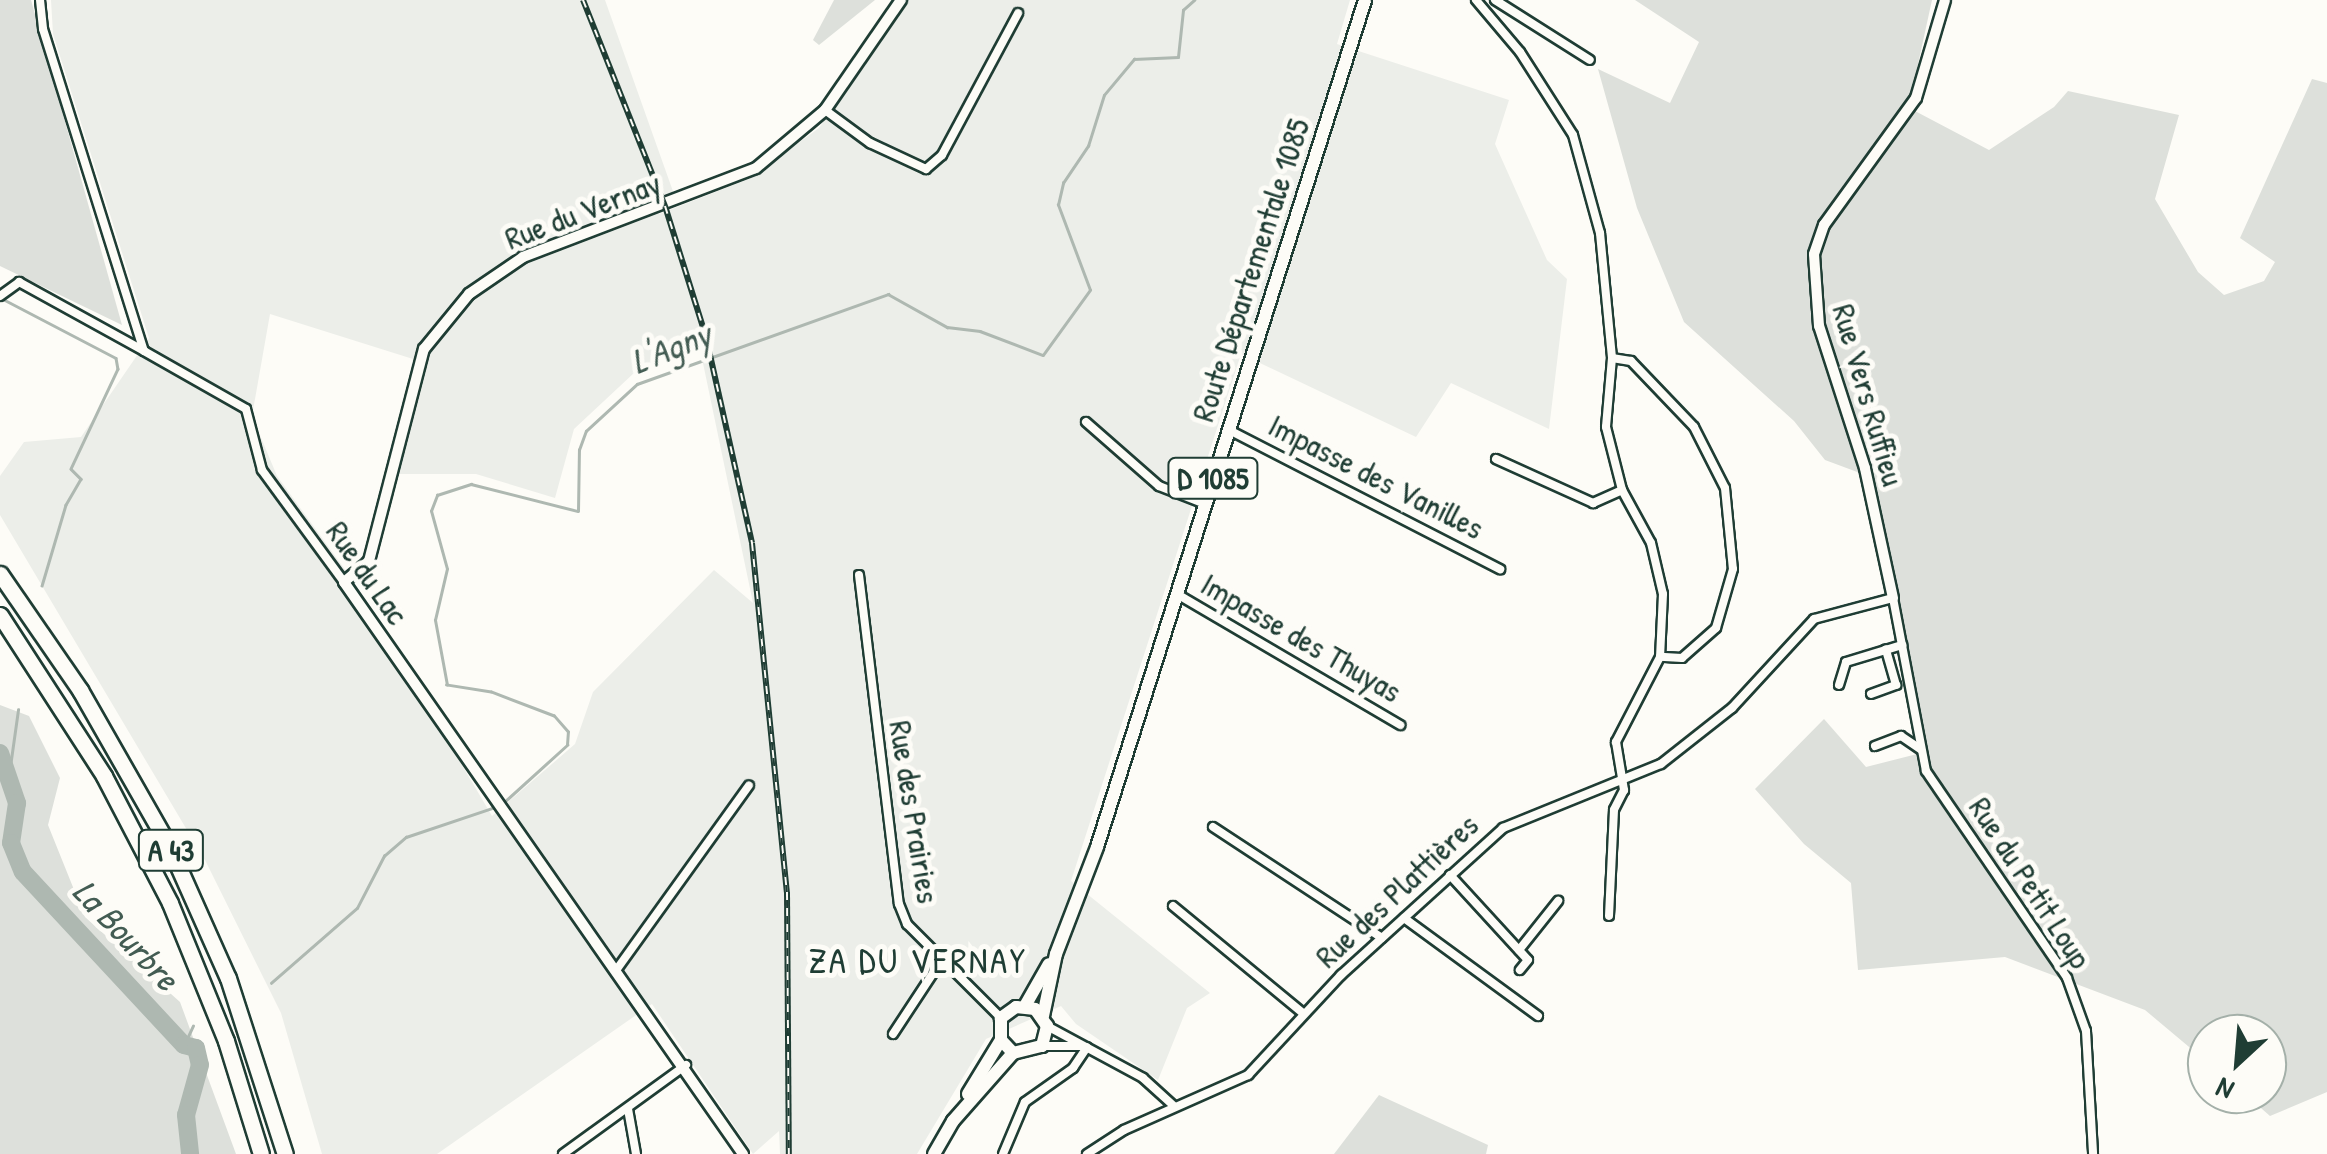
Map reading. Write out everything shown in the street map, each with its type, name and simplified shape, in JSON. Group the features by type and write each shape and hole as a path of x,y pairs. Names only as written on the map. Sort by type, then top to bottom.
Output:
{"highway":[{"name":"A 43","path":"0,574 80,690 170,848 228,978 285,1154"},
{"name":"A 43","path":"0,615 104,776 170,903 226,1041 260,1154"}],"main road":[{"name":"Route Départementale 1085","path":"1056,954 1177,594 1364,0"},
{"name":"D 1085","path":"1025,1006 1056,954"},
{"name":"D 1085","path":"1045,1021 1056,954"},
{"path":"934,1154 1001,1040 1002,1018 1025,1006 1045,1021 1042,1046 1013,1053 953,1122"},
{"path":"1001,1040 1013,1053"}],"street":[{"path":"40,0 43,29 144,351"},
{"name":"Rue du Vernay","path":"344,582 369,560 424,349 469,294 523,256 734,180 790,143 825,110 901,0"},
{"path":"1476,0 1520,52 1573,135 1600,234 1612,358 1606,428 1622,490 1655,560 1663,594 1660,657 1616,742 1623,782 1614,810 1609,916"},
{"path":"1495,0 1590,60"},
{"name":"Rue Vers Ruffieu","path":"1893,598 1865,468 1819,326 1814,254 1824,225 1916,98 1945,0"},
{"path":"825,110 870,144 926,168 942,156 1018,13"},
{"name":"Rue du Lac","path":"0,296 20,282 246,409 262,470 686,1065 743,1154"},
{"path":"1612,358 1631,361 1694,427 1725,488 1733,568 1716,628 1682,658 1660,657"},
{"path":"1086,422 1158,486 1204,504"},
{"name":"Impasse des Vanilles","path":"1229,430 1500,569"},
{"path":"1496,459 1593,503 1622,490"},
{"name":"Rue des Prairies","path":"859,575 895,892 907,924 1002,1018"},
{"name":"Impasse des Thuyas","path":"1177,594 1400,725"},
{"name":"Rue du Petit Loup","path":"1893,598 1926,771 2067,978 2086,1031 2093,1154"},
{"name":"Rue des Plattières","path":"1087,1154 1175,1107 1248,1075 1303,1014 1503,828 1623,782 1713,726 1814,619 1893,598"},
{"path":"1839,685 1846,662 1902,645"},
{"path":"1871,694 1896,685 1886,650"},
{"path":"1874,746 1901,736 1920,749"},
{"path":"617,970 749,784"},
{"path":"1213,826 1382,938"},
{"path":"1450,875 1528,960 1520,970"},
{"path":"1519,950 1558,901"},
{"path":"1174,906 1303,1014"},
{"path":"1404,918 1538,1016"},
{"path":"893,1034 942,958"},
{"path":"1045,1021 1143,1078 1175,1107"},
{"path":"1042,1046 1087,1047"},
{"path":"1003,1154 1025,1102 1073,1068 1087,1047"},
{"path":"562,1154 686,1065"},
{"path":"628,1109 636,1154"}],"shaded area":[{"path":"0,0 31,0 122,325 0,266"},
{"path":"51,0 605,0 675,197 655,203 659,214 749,179 819,128 907,0 1350,0 1337,44 1509,100 1495,144 1547,260 1567,279 1549,429 1451,383 1416,437 1241,354 1071,881 1210,993 1187,1008 1158,1080 1076,1024 1061,1006 986,1039 917,1154 780,1154 779,1131 753,1154 652,1004 437,1154 322,1154 281,1013 206,862 0,515 0,476 24,442 81,437 149,338 53,34","holes":["270,314 413,359 387,474 476,474 555,498 574,429 634,373 699,344 753,603 714,570 593,692 575,744 492,816 354,582 277,476 252,416"]},
{"path":"834,0 875,0 819,45 813,40"},
{"path":"1635,0 1932,0 1911,96 1865,176 1915,111 1989,150 2054,107 2068,91 2179,115 2155,199 2198,272 2224,295 2264,281 2275,262 2240,238 2312,79 2327,83 2327,1092 2287,1109 2287,1014 2187,1014 2187,1045 2145,1010 2005,957 1858,970 1851,883 1804,844 1755,789 1824,719 1866,767 1921,753 1868,476 1825,460 1794,421 1684,322 1637,208 1598,69 1670,103 1699,42"},
{"path":"0,705 29,716 60,778 48,825 85,917 180,1002 236,1154 0,1154"},
{"path":"1379,1095 1488,1145 1486,1154 1334,1154"}],"waterway":[{"name":"L'Agny","path":"502,804 567,745 568,732 554,716 491,692 447,685 435,620 447,569 431,511 437,495 471,484 578,511 579,450 586,431 637,384 888,294 947,327 980,331 1043,355 1090,290 1058,205 1063,183 1088,146 1104,95 1134,59 1178,57 1183,10 1194,0"},
{"path":"3,299 116,358 118,369 71,469 81,479 66,505 42,586"},
{"path":"8,781 18,710"},
{"name":"La Bourbre","path":"0,753 17,803 11,843 23,872 184,1045 196,1048 200,1065 186,1115 190,1154"},
{"name":"L'Agny","path":"271,983 357,908 384,856 406,837 495,807"},
{"name":"L'Agny","path":"184,1045 193,1026"}],"railway":[{"path":"583,0 665,206 706,337 752,543 787,892 789,1154"}],"district":[{"name":"ZA DU VERNAY","path":"918,961"}]}
